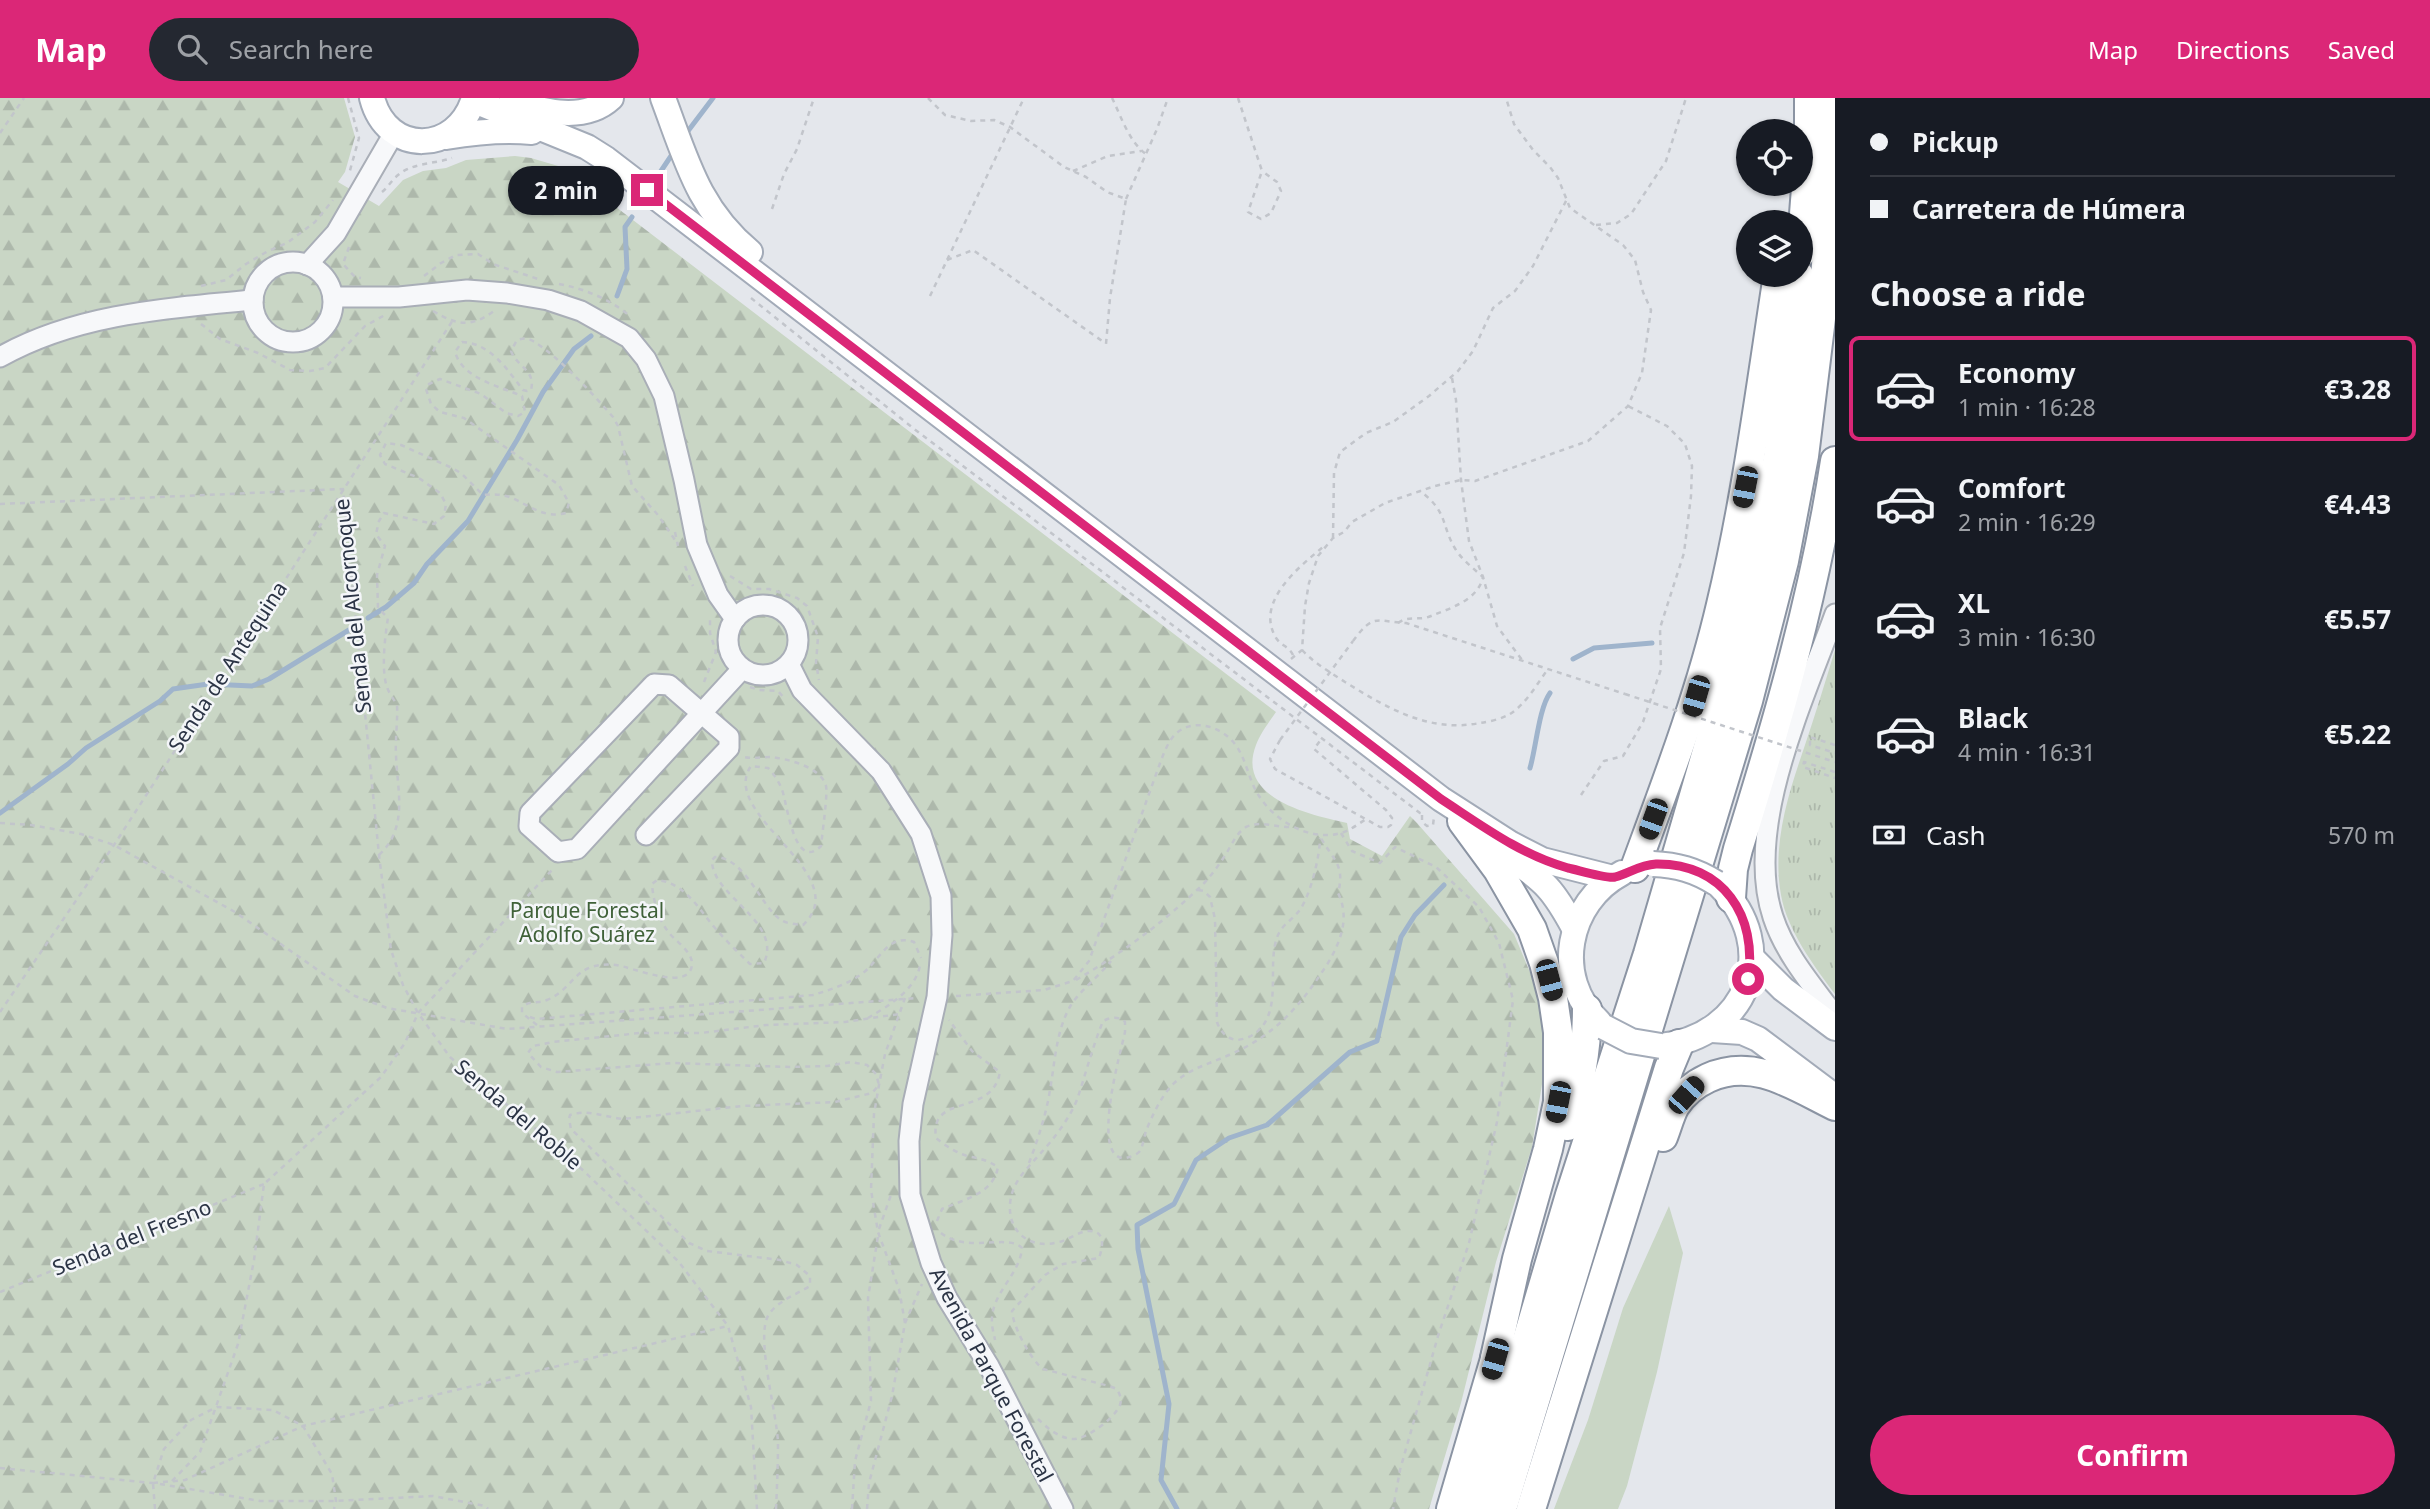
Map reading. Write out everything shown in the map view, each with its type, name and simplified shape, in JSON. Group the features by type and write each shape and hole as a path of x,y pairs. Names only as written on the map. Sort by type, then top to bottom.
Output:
{"highway":[{"path":"1797,119 1798,98"},
{"path":"1805,210 1810,149 1809,98"},
{"path":"1502,1509 1748,701 1784,561 1804,456 1823,302 1835,154 1835,98"},
{"path":"1634,870 1690,719 1721,605 1749,464 1776,287"},
{"path":"1477,1509 1570,1195 1651,941 1757,568 1778,457 1798,287"},
{"path":"1724,890 1733,869 1786,690 1802,627 1835,461"},
{"path":"1462,821 1498,870 1532,929 1553,998 1558,1032 1558,1102 1548,1149 1517,1259 1495,1359"},
{"path":"1451,1509 1577,1092 1587,1042 1596,1018"},
{"path":"1531,1509 1669,1068 1670,1045"},
{"path":"1609,1264 1633,1224 1675,1106 1696,1083 1723,1071 1749,1069 1773,1076 1835,1106"}],"main road":[{"path":"372,98 380,118 394,133 413,141 447,148 484,131 513,130 562,136"},
{"path":"447,148 471,110 475,98 484,105 562,136 606,159 802,309 1431,807 1542,860 1634,870 1675,865 1697,871 1724,890 1743,916 1750,936 1752,958 1740,999 1728,1016 1696,1039 1670,1045 1631,1041 1596,1018 1574,982 1570,946 1583,908 1596,891 1634,870"},
{"path":"500,98 540,110 575,113 590,110 611,98"},
{"path":"663,98 690,168 712,214 732,237 782,278 802,309"},
{"path":"1431,807 1462,821 1544,881 1559,899 1574,928"},
{"path":"1752,958 1783,989 1835,1028"},
{"path":"1712,1030 1742,1032 1758,1039 1835,1097"}],"street":[{"path":"307,265 336,233 394,133"},
{"path":"295,262 307,265 324,277 333,297 333,309 322,331 301,342 277,339 259,323 254,312 253,299 262,277 283,264 295,262"},
{"path":"333,297 399,297 467,290 507,293 548,300 581,311 629,338 646,359 664,396 697,545 718,595 734,619"},
{"path":"0,357 90,321 253,299"},
{"path":"646,835 729,748 729,737 701,712 669,685 654,684 530,813 529,826 558,852 577,849 701,712 718,694 754,674 766,676 789,664 798,648 797,630 788,614 774,606 757,605 745,609 734,619 729,631 728,645 745,678"},
{"path":"1835,614 1780,767 1766,829 1764,872 1773,917 1796,965 1835,1016"},
{"name":"Avenida Parque Forestal","path":"789,664 802,690 881,771 921,834 941,896 941,962 934,1012 913,1104 910,1195 931,1263 947,1298 989,1366 1063,1509"}],"path":[{"path":"0,133 24,98"},
{"path":"348,98 359,138 349,172 350,179 356,171"},
{"path":"772,209 784,174 797,149 814,98"},
{"path":"928,98 946,116 971,121 994,120 1010,127 1064,167 1107,192 1126,199"},
{"path":"930,296 1024,98"},
{"path":"1112,98 1126,128 1146,155"},
{"path":"947,260 974,250 1106,344 1110,298 1126,199 1168,98"},
{"path":"1292,658 1290,649 1274,635 1271,621 1272,603 1281,588 1308,560 1333,538 1345,532 1352,522 1385,503 1461,480 1475,481 1588,441 1628,406 1642,373 1651,310 1643,292 1636,260 1623,244 1570,208 1550,166 1533,150 1514,124 1506,98"},
{"path":"1596,225 1617,223 1631,214 1666,161 1686,98"},
{"path":"1239,99 1262,171 1277,182 1281,191 1271,213 1261,219 1248,212 1262,171"},
{"path":"382,185 377,194 385,191 398,175 447,148"},
{"path":"1073,171 1108,156 1141,151"},
{"path":"337,195 315,222 288,243 257,257 226,280 194,287 194,306 200,323 220,339 290,370 325,368 365,326 392,312"},
{"path":"1289,663 1302,650 1305,606 1318,556 1333,538 1334,473 1340,452 1366,433 1393,422 1452,378 1473,351 1493,308 1515,291 1533,266 1567,199"},
{"path":"352,240 343,264 355,277 367,278"},
{"path":"424,276 456,256 478,254 493,264 545,281"},
{"path":"558,283 584,289 635,321"},
{"path":"752,299 913,428 1322,739 1431,807"},
{"path":"433,311 461,323 477,322 496,310"},
{"name":"Senda de Antequina","path":"0,1012 114,845 453,320"},
{"path":"379,855 387,848 398,827 400,790 396,759 397,706 386,685 383,643 388,618 378,608 377,575 384,546 376,534 384,513 434,524 444,516 446,503 440,493 419,478 385,464 380,455 382,449 386,443 401,445 461,473 483,495 510,496 547,514 566,513 569,503 566,494 549,476 464,418 440,412 431,404 426,389 429,384 440,379 481,394 506,413 518,416 525,412 522,396 470,374 461,365 455,352 461,342 480,346 500,360 523,390 527,391 531,390 533,384 530,372 515,360 511,351 517,340 526,338 534,341 562,365 613,417 618,426 632,486 658,515 677,542"},
{"path":"1452,378 1469,541 1497,625 1522,660"},
{"path":"1581,795 1604,761 1623,756 1643,722 1661,669 1660,628 1684,553 1691,496 1692,466 1685,444 1667,426 1628,406"},
{"name":"Senda del Alcornoque","path":"0,504 343,489 391,950 403,985 418,1013"},
{"path":"1420,491 1434,501 1443,514 1457,552 1483,577"},
{"path":"674,529 681,554"},
{"path":"685,565 694,587"},
{"path":"726,573 751,589 769,589 797,597 807,606 818,637 817,675 822,687 798,713 778,691 759,690 745,678"},
{"path":"1398,623 1412,617 1431,617 1468,600 1479,589 1483,577"},
{"path":"705,609 710,614 710,633 716,652 703,681 718,694"},
{"path":"1327,733 1314,748 1386,810 1392,818 1388,827 1377,826 1275,769 1270,759 1280,740 1363,628 1374,621 1387,620 1406,623 1835,762"},
{"path":"1302,650 1315,663 1374,700 1414,719 1464,727 1511,714 1528,697 1548,669"},
{"path":"1799,761 1810,729"},
{"path":"1835,745 1810,737 1810,745 1835,753"},
{"path":"537,1026 522,1013 522,1007 528,1002 545,1001 584,969 592,966 616,965 673,978 683,978 689,973 692,967 691,958 666,929 653,897 652,884 657,880 678,886 734,950 750,964 764,962 768,955 768,943 751,917 716,876 711,867 715,857 720,857 739,869 781,920 803,925 811,917 815,894 806,870 761,819 745,785 751,766 768,768 773,773 785,797 789,823 804,850 810,853 821,846 828,793 826,783 809,768 769,757 746,758 729,748"},
{"path":"1835,772 1804,762 1803,767 1835,778"},
{"path":"0,823 31,825 81,834 114,845 235,912 355,996 387,1008 418,1013"},
{"path":"1073,981 1113,958 1198,890 1214,872 1235,837 1246,827 1261,823 1278,828 1294,827"},
{"path":"1341,833 1352,851 1380,863 1395,847 1436,867 1479,907 1499,943 1513,1000 1497,1122 1472,1230 1438,1336 1400,1470 1392,1509"},
{"path":"1033,1412 1048,1429 1075,1439 1093,1432 1111,1418 1120,1406 1121,1397 1117,1389 1043,1369 1035,1363 1013,1322 1012,1311 1045,1275 1063,1265 1099,1258 1104,1246 1102,1238 1096,1232 1087,1230 1048,1244 1027,1241 1017,1233 1011,1222 1010,1206 1013,1187 1065,1121 1077,1099 1103,1021 1109,1017 1121,1018 1125,1022 1108,1125 1109,1146 1113,1154 1122,1158 1140,1152 1148,1127 1174,1082 1209,1061 1229,1055 1271,1031 1292,1014 1329,961 1343,930 1343,903 1338,893 1342,880 1340,866 1319,835 1319,849 1307,898 1299,911 1284,925 1277,938 1273,989 1266,1023 1250,1037 1234,1040 1226,1036 1217,1022 1215,919 1210,898 1204,891 1198,890"},
{"path":"172,1481 200,1452 239,1344 264,1184 380,1077 405,1043 418,1013 556,864"},
{"path":"526,1017 536,1019 813,995 831,990 866,971 890,943 905,939 915,942 922,959 919,971 904,994 866,1020"},
{"path":"1028,1165 1042,1125 1053,1060 1064,1021 1072,1004 1113,958"},
{"path":"905,998 885,1054 879,1084 874,1114 871,1190 878,1232 900,1289 905,1323"},
{"path":"934,1012 950,1021 972,1051 1000,1072 998,1082 988,1096 944,1113 935,1129 936,1138 943,1144 962,1154 980,1157 998,1167 996,1178 988,1187 942,1209 937,1216 937,1228 943,1236 965,1244 1007,1241 1017,1243 1022,1248 1021,1257 993,1312 991,1322 995,1341"},
{"name":"Senda del Roble","path":"418,1013 450,1057 569,1157 678,1261 728,1326 751,1406 757,1509"},
{"path":"879,1084 876,1074 867,1065 851,1062 790,1067 672,1063 557,1072 541,1067 528,1053 533,1046 553,1042 640,1033 701,1032 866,1020 899,1014"},
{"path":"776,1509 778,1441 768,1373 765,1336 767,1318 778,1306 810,1286 810,1276 797,1265 780,1260 707,1251 689,1243 571,1129 569,1119 570,1115 584,1111 624,1119 742,1106 835,1102 872,1093 879,1084"},
{"path":"852,1509 855,1461 871,1401 867,1343 868,1298 878,1232 898,1178 909,1164"},
{"name":"Senda del Fresno","path":"0,1292 264,1184"},
{"path":"867,1509 869,1483 892,1395 905,1323 931,1263"},
{"path":"153,1483 185,1480 303,1426 728,1326"},
{"path":"155,1509 153,1483 164,1449 191,1420 216,1407 273,1410 303,1426 332,1474 336,1502 334,1509"},
{"path":"0,1468 153,1483 260,1501 336,1502 433,1496 485,1506 488,1509"}],"green space":[{"name":"Parque Forestal Adolfo Suárez","path":"0,98 344,98 355,137 345,172 338,182 379,206 403,180 423,171 446,168 466,160 515,156 565,168 1276,712 1256,745 1252,764 1256,779 1266,791 1297,809 1347,823 1350,839 1382,856 1410,816 1514,934 1537,989 1546,1059 1532,1147 1496,1262 1461,1403 1429,1509 0,1509"},
{"path":"1835,650 1835,994 1802,947 1789,921 1781,895 1779,857 1787,802"},
{"path":"1669,1206 1683,1253 1657,1372 1627,1486 1618,1509 1554,1509 1588,1420 1623,1308"}],"waterway":[{"path":"688,131 713,98"},
{"path":"655,180 671,156"},
{"path":"617,296 627,269 625,227 632,217"},
{"path":"368,618 386,607 414,583 427,564 468,521 543,392 574,349 591,336"},
{"path":"0,813 86,748 160,701 173,689 208,684 252,686 269,679 349,630"},
{"path":"1573,659 1594,648 1652,643"},
{"path":"1530,768 1540,718 1550,693"},
{"path":"1177,1509 1161,1480 1169,1404 1138,1249 1137,1225 1174,1204 1196,1160 1229,1138 1267,1125 1350,1052 1377,1041 1401,937 1415,915 1444,885"}],"route":[{"path":"647,190 1441,799 1511,844 1542,860 1613,877 1635,867 1675,865 1697,871 1716,883 1731,898 1743,916 1750,936 1752,958 1748,979"}]}
